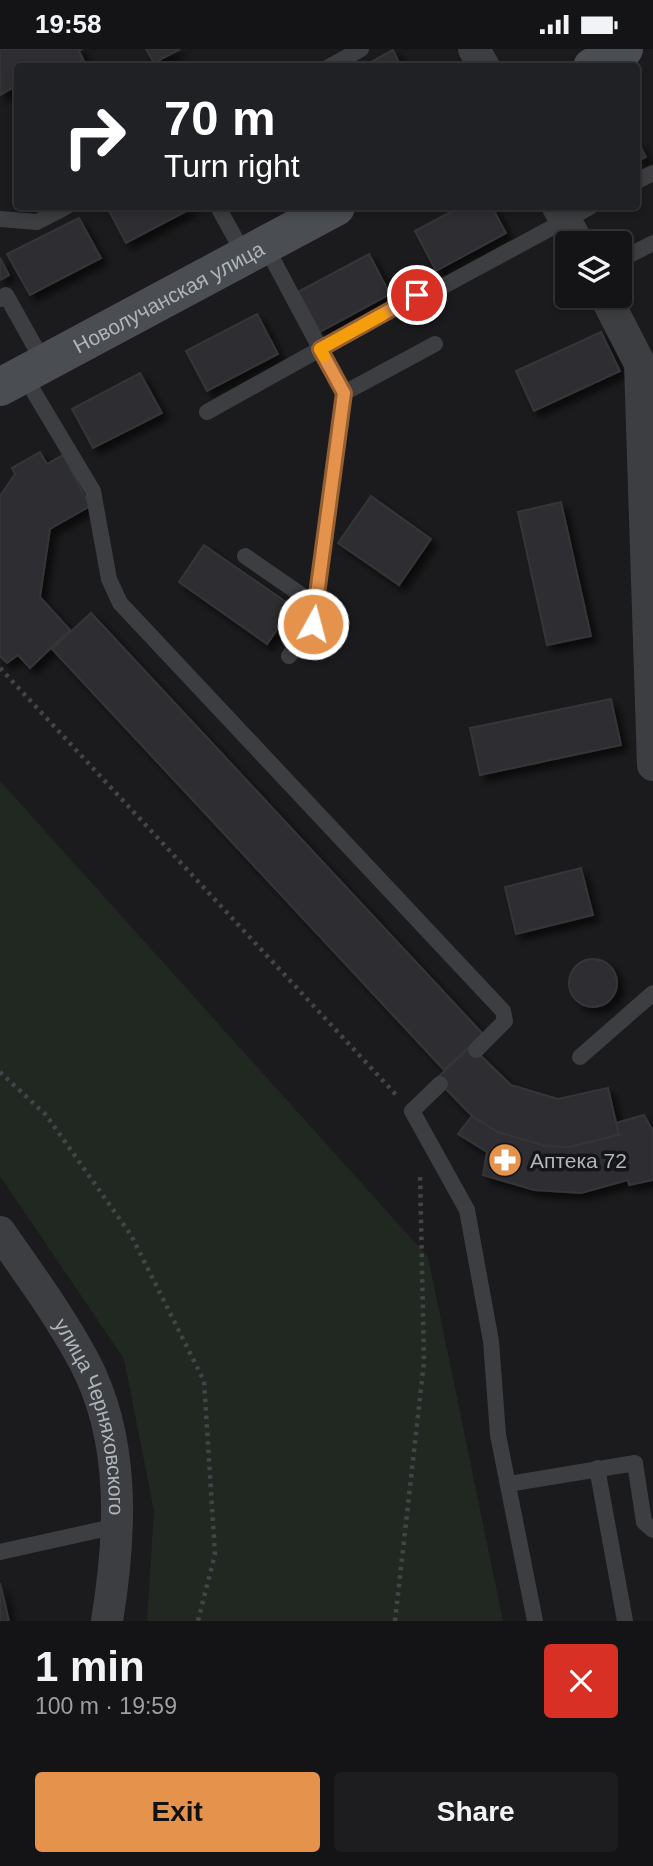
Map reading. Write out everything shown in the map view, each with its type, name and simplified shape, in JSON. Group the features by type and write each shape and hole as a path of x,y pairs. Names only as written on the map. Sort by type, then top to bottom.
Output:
{"street":[{"path":"599,63 624,49"},
{"name":"Новолучанская улица","path":"22,375 330,210"},
{"path":"611,308 640,364 648,447 653,765"},
{"name":"улица Черняховского","path":"0,1231 66,1329 100,1398 113,1457 117,1526 107,1621"}],"lane":[{"path":"337,63 361,49"},
{"path":"0,219 37,222 60,210"},
{"path":"221,210 255,251 320,349 344,393 313,624 289,656"},
{"path":"438,289 573,219"},
{"path":"632,254 653,243"},
{"path":"0,299 6,295 22,375 93,491 109,579 120,603 503,1011 505,1021 476,1050"},
{"path":"207,412 417,295"},
{"path":"344,393 435,344"},
{"path":"245,556 316,605"},
{"path":"580,1057 653,993"},
{"path":"440,1084 416,1117 467,1210 491,1341 498,1435 535,1621"},
{"path":"508,1484 635,1463 644,1522 653,1530"},
{"path":"597,1468 625,1621"},
{"path":"0,1552 117,1526"}],"path":[{"path":"0,667 416,1117 424,1362 395,1621"},
{"path":"0,1072 46,1115 131,1235 204,1381 215,1554 198,1621"}],"shaded area":[{"path":"0,781 428,1257 503,1621 147,1621 154,1511 124,1359 0,1176"}],"building":[{"path":"0,49 82,49 79,51 85,63 14,63 14,87 0,95"},
{"path":"146,49 180,49 154,63"},
{"path":"393,50 399,63 369,63"},
{"path":"640,146 646,157 640,160"},
{"path":"109,210 188,210 126,243"},
{"path":"454,210 494,210 506,233 436,271 415,231"},
{"path":"79,218 101,258 30,295 7,254"},
{"path":"369,254 390,294 320,332 298,292"},
{"path":"0,258 9,275 0,280"},
{"path":"0,258 9,275 0,280"},
{"path":"257,314 278,354 207,391 186,351"},
{"path":"601,332 620,371 534,411 516,371"},
{"path":"140,373 162,413 93,448 72,409"},
{"path":"40,452 47,464 63,455 90,506 50,529 40,597 70,630 30,668 18,655 7,663 0,656 0,496 15,474 12,468"},
{"path":"371,496 431,539 399,585 338,543"},
{"path":"561,502 591,636 547,645 518,512"},
{"path":"204,545 293,607 267,644 179,582"},
{"path":"91,613 483,1034 444,1070 52,649"},
{"path":"611,699 621,745 480,775 470,728"},
{"path":"581,868 593,915 516,934 505,887"},
{"path":"593,959 610,966 617,983 610,1000 593,1007 576,1000 569,983 576,966"},
{"path":"471,1046 511,1085 558,1099 608,1088 619,1135 569,1147 545,1146 498,1132 472,1116 436,1079"},
{"path":"644,1115 653,1131 653,1180 629,1185 628,1180 581,1193 534,1190 483,1175 487,1152 458,1134 472,1116 498,1132 545,1146 569,1147 619,1135 616,1123"},
{"path":"0,1583 9,1621 0,1621"}],"slow traffic":[{"path":"324,356 320,349 382,315"}],"place":[{"name":"Аптека 72","path":"505,1160"}],"route":[{"path":"313,624 344,393 320,349 417,295"}]}
